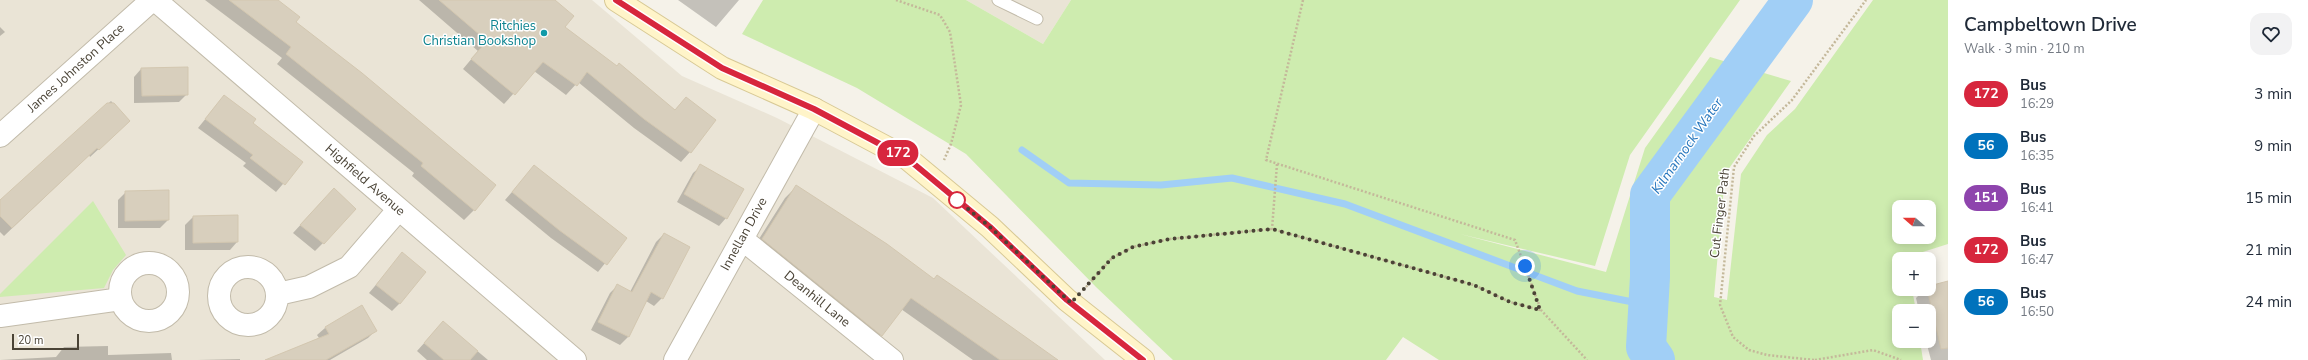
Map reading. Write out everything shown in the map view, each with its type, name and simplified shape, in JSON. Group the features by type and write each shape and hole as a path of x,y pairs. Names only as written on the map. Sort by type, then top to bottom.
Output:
{"main road":[{"path":"616,0 722,68 814,109 908,159 990,227 1071,303 1143,360"}],"street":[{"name":"James Johnston Place","path":"0,136 154,0"},
{"name":"Highfield Avenue","path":"154,0 575,360"},
{"name":"Innellan Drive","path":"675,360 814,109"},
{"path":"278,294 309,287 349,267 399,209"},
{"name":"Deanhill Lane","path":"742,239 892,360"},
{"path":"0,316 121,299"}],"lane":[{"path":"998,0 1038,19"}],"path":[{"path":"896,0 940,15 950,32 961,105 951,144 934,181"},
{"path":"1303,0 1283,80 1266,160 1515,240 1540,310 1587,360"},
{"name":"Cut Finger Path","path":"1866,0 1792,100 1754,136 1734,167 1720,305 1733,337 1748,350 1815,360 1873,350 1901,360"},
{"path":"1272,229 1277,164"},
{"path":"1071,303 1112,258 1133,247 1170,239 1272,229 1474,285 1510,302 1540,310"},
{"path":"1770,360 1774,355"}],"shaded area":[{"path":"0,0 592,0 682,76 777,118 933,198 1105,360 0,360"},
{"path":"966,0 1071,0 1043,44"}],"green space":[{"path":"763,0 966,0 1043,44 1071,0 1740,0 1630,155 1595,266 1460,234 1606,272 1645,148 1710,57 1791,81 1725,174 1714,297 1727,300 1741,174 1767,135 1795,109 1873,0 1948,0 1948,244 1923,252 1892,252 1892,296 1913,296 1915,304 1892,304 1892,348 1921,348 1923,360 1439,360 1403,337 1386,360 1173,360 1096,287 966,154 857,88 742,34"},
{"path":"93,201 126,255 113,270 104,288 0,297 0,294"}],"building":[{"path":"229,0 278,0 300,17 296,22 362,73 496,185 475,211 421,166 423,163 286,54 291,47"},
{"path":"439,0 555,0 574,16 565,27 617,66 619,63 675,110 686,97 716,120 691,153 644,119 587,72 577,86 543,62 515,95 471,59 487,41"},
{"path":"188,67 188,95 142,96 141,68"},
{"path":"224,95 256,119 253,123 303,162 285,185 250,158 253,155 205,119"},
{"path":"107,103 114,103 130,121 99,150 97,148 12,228 0,216 0,200"},
{"path":"700,164 744,189 727,219 684,194"},
{"path":"534,165 627,238 607,265 559,230 512,192"},
{"path":"796,185 887,244 934,279 937,275 1058,360 1000,360 911,298 882,336 762,239"},
{"path":"334,188 356,209 324,244 300,225"},
{"path":"169,190 169,220 125,221 125,191"},
{"path":"238,215 238,242 193,243 193,216"},
{"path":"664,233 690,247 663,299 651,292 629,337 598,322 617,284 632,292"},
{"path":"402,252 426,272 400,304 376,285"},
{"path":"1948,281 1948,348 1941,349 1936,328 1936,304 1930,304 1929,296 1936,296 1936,284"},
{"path":"362,305 377,331 326,360 265,360 329,334 325,327"},
{"path":"443,321 478,351 470,360 444,360 424,343"}],"waterway":[{"name":"Kilmarnock Water","path":"1655,360 1646,347 1650,277 1650,195 1793,0"},
{"path":"1022,150 1069,183 1161,185 1232,178 1345,204 1577,291 1648,305"}],"bus line":[{"name":"172","path":"616,0 722,68 814,109 908,159 990,227 1067,300 1143,360"}],"place":[{"name":"Ritchies Christian Bookshop","path":"544,33"}],"route":[{"path":"957,200 990,227 1071,303 1112,258 1133,247 1170,239 1272,229 1305,240 1407,265 1474,285 1510,302 1540,310 1525,266"}]}
